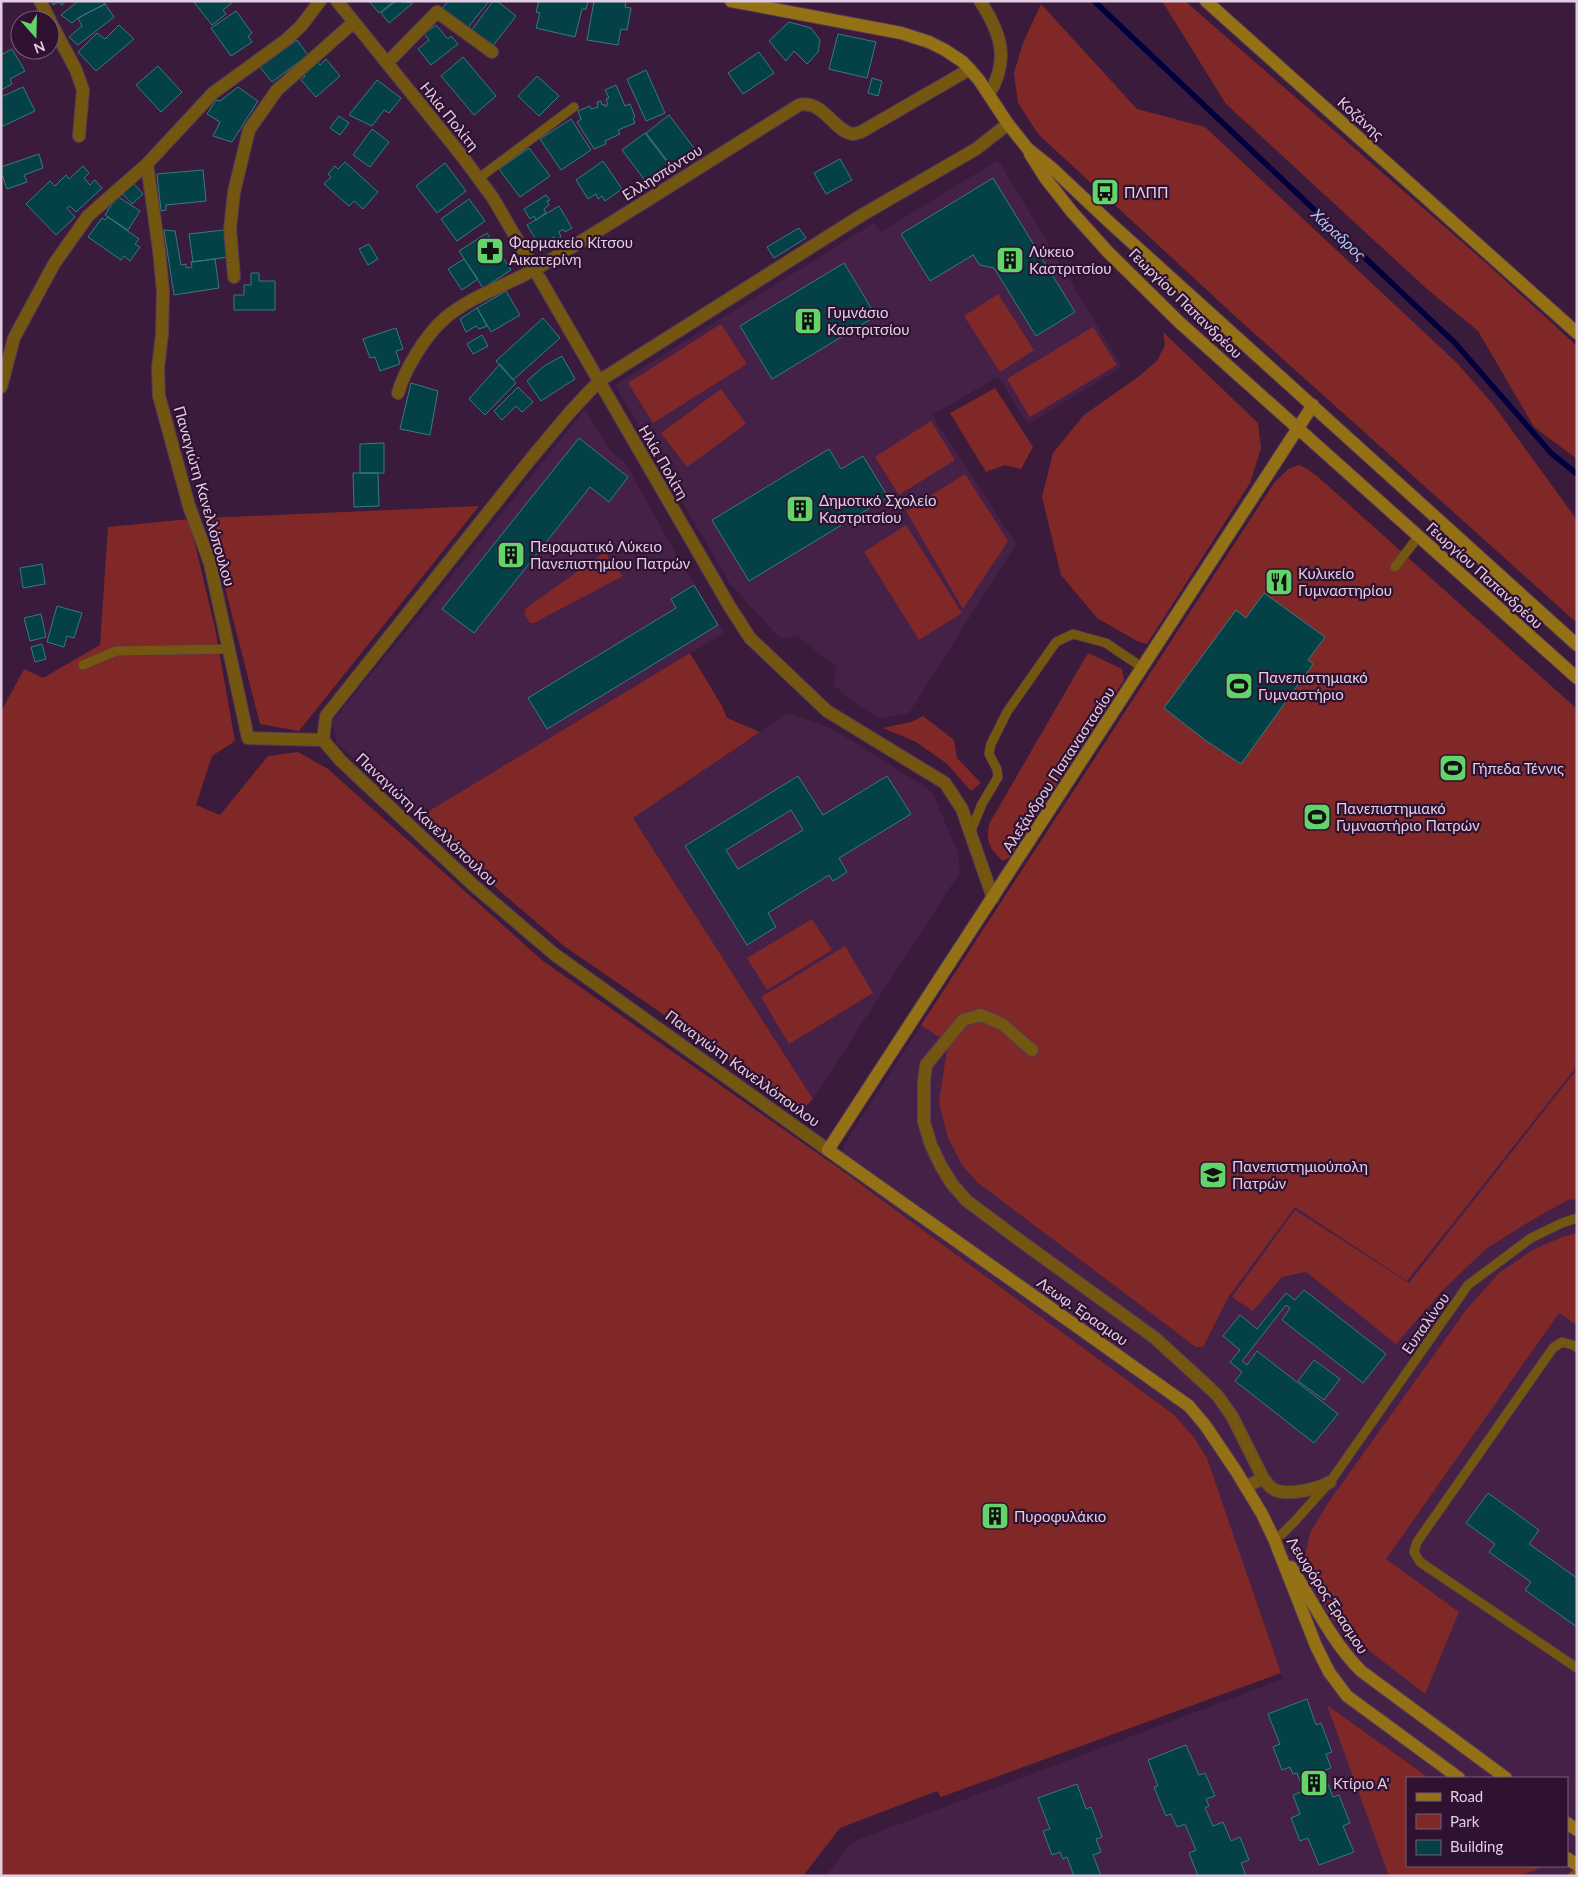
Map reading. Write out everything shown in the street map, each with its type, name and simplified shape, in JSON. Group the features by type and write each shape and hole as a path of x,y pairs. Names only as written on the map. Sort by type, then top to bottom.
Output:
{"street":[{"path":"1,387 14,338 54,264 88,216 147,164 213,93 286,40 301,26 320,1"},
{"name":"Ηλία Πολίτη","path":"337,1 479,178 504,215 534,270 730,607 750,638 827,711 945,784 962,809 993,898"},
{"path":"731,1 901,32 929,42 945,50 970,69 1008,124 1028,149"},
{"path":"980,1 994,29 1001,54 1002,66 989,94"},
{"name":"Κοζάνης","path":"1206,1 1577,333"},
{"path":"387,64 440,6 492,52"},
{"path":"234,277 230,229 234,192 250,130 277,90 354,22"},
{"path":"60,39 76,70 83,90 79,136"},
{"name":"Ελλησπόντου","path":"398,393 406,371 433,331 443,320 475,299 534,270 593,235 799,105 807,103 815,106 846,131 853,134 861,132 970,69"},
{"path":"323,740 326,716 536,453 599,381 862,215 976,149 1008,124"},
{"name":"Γεωργίου Παπανδρέου","path":"1028,149 1053,169 1144,254 1577,645"},
{"name":"Γεωργίου Παπανδρέου","path":"1028,149 1046,179 1072,212 1108,252 1179,322 1297,430 1577,678"},
{"name":"Παναγιώτη Κανελλόπουλου","path":"147,164 163,291 158,396 189,506 210,563 248,738 323,740 341,761 472,884 554,954 828,1150"},
{"name":"Αλεξάνδρου Παπαναστασίου","path":"828,1150 1313,405"},
{"path":"1032,1050 1002,1024 980,1015 964,1020 926,1065 924,1122 931,1146 952,1184 967,1201 1155,1338 1217,1395 1232,1416 1269,1486 1276,1490 1287,1492 1322,1487 1330,1482"},
{"name":"Λεωφ. Έρασμου","path":"828,1150 1190,1406 1226,1455 1246,1487 1274,1540"},
{"path":"1246,1487 1264,1478"},
{"name":"Λεωφόρος Έρασμου","path":"1274,1540 1316,1646 1329,1672 1348,1696 1458,1777"},
{"name":"Λεωφόρος Έρασμου","path":"1274,1540 1348,1658 1361,1671 1505,1777"}],"lane":[{"path":"479,178 574,106"},
{"path":"1395,567 1418,537"},
{"path":"970,833 982,804 998,777 998,769 989,754 991,744 1007,712 1056,642 1072,634 1106,643 1143,668"},
{"path":"83,665 116,652 228,649"},
{"name":"Ευπαλίνου","path":"1274,1540 1295,1521 1330,1482 1468,1285 1531,1238 1556,1225 1577,1218"},
{"path":"1577,1348 1562,1342 1553,1348 1417,1542 1414,1552 1420,1562 1577,1668"},
{"path":"1573,1876 1577,1874"}],"shaded area":[{"path":"998,160 1122,367 1028,424 998,377 932,415 1016,544 909,713 880,719 853,702 834,685 836,667 796,635 781,639 730,584 615,385 874,223 881,232"},
{"path":"585,409 610,450 626,464 677,556 724,633 419,817 337,743 333,720 434,598"},
{"name":"Πανεπιστημιούπολη Πατρών","path":"1299,465 1317,476 1577,709 1577,1876 826,1876 852,1842 1283,1679 1207,1458 1193,1436 1173,1414 833,1164 860,1119 1274,483 1288,469"},
{"path":"788,713 833,729 921,784 933,794 958,853 960,872 813,1099 633,818"}],"green space":[{"path":"1162,1 1185,1 1484,261 1577,346 1577,459 1534,427 1478,331 1427,289 1226,104"},
{"path":"1041,4 1137,109 1205,127 1457,363 1492,403 1577,520 1577,623 1236,317 1038,134 1018,103 1014,73 1023,43"},
{"path":"998,294 1034,350 1000,372 964,316"},
{"path":"721,324 747,364 653,423 628,383"},
{"path":"1093,327 1117,365 1030,417 1007,379"},
{"path":"1163,332 1258,423 1261,448 1250,483 1147,644 1137,641 1097,618 1061,575 1042,497 1053,453 1084,415 1138,377 1157,361 1165,345"},
{"path":"995,388 1033,447 1021,469 1005,465 986,472 950,413"},
{"path":"721,389 746,424 687,467 661,433"},
{"path":"931,421 955,460 899,495 875,457"},
{"name":"Πανεπιστημιακό Γυμναστήριο Πατρών","path":"1299,465 1317,476 1577,709 1577,1066 1407,1281 1295,1207 1229,1296 1203,1347 1196,1347 977,1182 962,1165 948,1138 939,1102 948,1043 921,1025 1274,483 1288,469"},
{"path":"965,474 1008,541 963,609 906,511"},
{"path":"479,506 299,731 260,724 207,518"},
{"path":"189,519 215,628 235,741 212,756 196,805 220,815 268,756 298,752 328,769 543,961 833,1164 1173,1414 1193,1436 1207,1458 1281,1673 941,1797 937,1791 840,1828 803,1876 1,1876 1,712 24,669 43,678 100,645 108,527"},
{"path":"906,525 962,613 919,640 864,552"},
{"path":"605,552 623,576 534,623 530,623 524,614 526,608"},
{"path":"690,653 722,706 727,718 760,732 633,818 813,1099 802,1110 564,946 467,863 419,817"},
{"path":"1088,653 1122,669 1124,680 1010,857 1003,861 994,852 988,841 989,824"},
{"path":"923,716 954,740 957,758 981,783 971,791 946,763 916,742 883,728 911,722"},
{"path":"812,919 832,950 767,990 747,958"},
{"path":"845,946 873,993 789,1044 761,997"},
{"path":"1577,1069 1577,1199 1568,1200 1487,1248 1445,1288 1396,1344 1306,1272 1282,1277 1253,1311 1232,1297 1295,1210 1409,1283"},
{"path":"1577,1233 1577,1325 1559,1313 1386,1559 1459,1612 1425,1694 1349,1635 1331,1618 1308,1574 1304,1561 1310,1533 1328,1503 1466,1310 1499,1273 1533,1250 1562,1237"},
{"path":"1327,1705 1428,1777 1406,1777 1406,1867 1542,1867 1520,1876 1389,1876"}],"building":[{"path":"52,1 65,1 62,5 58,2 53,5"},
{"path":"78,1 103,1 105,4 72,23 61,15"},
{"path":"193,1 234,1 223,10 226,14 212,25"},
{"path":"369,1 394,1 379,13"},
{"path":"396,1 413,3 389,23 381,13"},
{"path":"448,1 489,1 466,30 441,10"},
{"path":"493,1 497,1 516,16 492,47 471,31"},
{"path":"539,1 588,1 586,9 582,9 575,37 536,28 540,13 536,12"},
{"path":"594,1 626,1 625,7 631,8 627,30 621,29 618,45 587,40"},
{"path":"105,4 114,17 78,45 69,37 82,26 78,18"},
{"path":"236,11 252,33 248,36 252,42 231,56 211,28"},
{"path":"789,22 811,28 820,40 818,52 807,64 794,51 786,61 769,41"},
{"path":"119,25 134,39 96,71 78,52 97,33 105,39"},
{"path":"436,25 448,39 451,36 458,44 431,65 418,49 429,40 424,34"},
{"path":"838,34 876,42 867,78 829,69"},
{"path":"297,40 308,55 272,82 260,67"},
{"path":"10,50 10,60 18,60 25,71 10,79 12,84 1,90 1,55"},
{"path":"759,52 774,73 743,94 728,73"},
{"path":"463,57 496,96 474,115 441,76"},
{"path":"326,59 340,76 316,97 301,80 305,76 302,73 316,60 320,65"},
{"path":"158,66 182,92 161,112 136,85"},
{"path":"646,70 665,113 646,121 627,79"},
{"path":"537,76 559,96 539,116 518,96"},
{"path":"872,78 882,81 878,96 868,93"},
{"path":"377,80 401,98 389,113 384,110 372,126 349,115"},
{"path":"616,85 625,106 630,104 635,117 633,118 635,123 618,130 620,134 605,141 606,144 594,149 577,122 581,119 578,111 590,106 591,109 598,107 597,102 601,101 602,105 605,104 605,107 608,105 606,99 609,98 605,90"},
{"path":"23,87 35,111 1,127 1,97"},
{"path":"238,87 258,101 232,142 213,136 220,122 207,114 216,100 220,101"},
{"path":"669,115 697,152 674,169 646,133"},
{"path":"339,116 349,123 340,135 330,128"},
{"path":"571,119 591,150 561,170 540,139"},
{"path":"372,129 389,142 370,167 353,155"},
{"path":"645,133 673,170 650,187 622,150"},
{"path":"529,148 550,176 520,197 499,169"},
{"path":"39,154 43,168 24,175 27,182 7,189 1,167"},
{"path":"840,159 852,180 826,194 814,173"},
{"path":"603,161 622,189 605,201 602,196 598,199 596,194 588,199 576,180"},
{"path":"345,162 378,192 363,209 354,201 349,206 324,184 331,177 328,174 335,166 338,169"},
{"path":"445,163 466,191 437,213 416,186"},
{"path":"83,166 89,173 84,178 90,185 95,180 102,188 76,212 70,206 67,208 75,217 56,235 26,204 50,181 55,186 66,175 69,179"},
{"path":"203,170 206,201 166,205 166,210 161,211 157,174"},
{"name":"Λύκειο Καστριτσίου","path":"993,178 1075,312 1036,336 994,268 980,265 973,255 930,281 901,234"},
{"path":"133,183 143,194 132,204 122,193"},
{"path":"546,195 550,200 547,201 549,205 544,209 546,213 536,220 534,216 530,219 524,209"},
{"path":"117,196 140,211 128,230 105,215"},
{"path":"469,199 485,221 457,241 441,219"},
{"path":"559,206 572,228 565,232 563,229 559,232 561,237 556,240 554,237 550,239 553,244 543,251 527,225"},
{"path":"108,217 139,239 135,244 140,247 130,261 124,256 121,260 88,237 102,218 105,220"},
{"path":"799,228 806,238 774,258 767,247"},
{"path":"164,230 175,231 181,265 186,264 186,268 192,267 191,262 215,259 219,288 174,295"},
{"path":"224,230 228,257 193,262 189,234"},
{"path":"487,233 511,270 483,288 459,251"},
{"path":"369,244 378,259 368,265 359,249"},
{"path":"464,259 478,279 462,290 448,269"},
{"name":"Γυμνάσιο Καστριτσίου","path":"844,263 876,316 772,379 740,326"},
{"path":"251,273 259,273 259,281 275,281 275,310 234,310 234,295 244,295 244,285 251,285"},
{"path":"506,291 520,315 491,332 477,308"},
{"path":"477,308 487,326 479,329 476,326 466,332 460,319"},
{"path":"543,318 560,338 513,380 496,361"},
{"path":"396,328 403,349 396,351 400,364 380,371 375,357 370,358 363,339"},
{"path":"482,335 488,346 473,354 467,344"},
{"path":"562,356 575,379 541,401 527,381 544,366"},
{"path":"500,364 516,383 485,415 469,399"},
{"path":"411,383 438,391 430,435 400,429"},
{"path":"518,387 533,402 522,412 516,406 502,420 494,411"},
{"name":"Πειραματικό Λύκειο Πανεπιστημίου Πατρών","path":"579,438 628,477 609,502 590,487 474,633 442,609"},
{"path":"384,443 384,473 360,473 360,444"},
{"name":"Δημοτικό Σχολείο Καστριτσίου","path":"829,449 841,469 863,456 888,497 749,581 712,520"},
{"path":"353,473 378,473 379,506 354,507"},
{"path":"42,564 45,584 23,588 20,568"},
{"path":"694,585 718,625 547,729 528,698 676,608 671,599"},
{"name":"Πανεπιστημιακό Γυμναστήριο","path":"1264,593 1325,637 1308,660 1313,664 1241,764 1205,740 1164,708 1236,610 1246,618"},
{"path":"57,606 82,613 74,638 67,636 64,647 47,642"},
{"path":"41,614 46,637 30,641 24,618"},
{"path":"42,644 46,659 35,662 31,647"},
{"path":"798,776 823,815 887,776 911,814 839,858 847,872 833,881 829,875 768,913 776,927 747,945 685,846","holes":["791,810 803,830 738,869 726,850"]},
{"path":"1304,1290 1386,1354 1363,1383 1282,1320 1290,1308 1286,1305 1242,1361 1247,1365 1257,1351 1338,1414 1314,1443 1235,1381 1242,1372 1230,1362 1240,1350 1223,1336 1240,1315 1257,1329 1286,1293 1295,1300"},
{"path":"1314,1360 1340,1379 1324,1400 1298,1381"},
{"path":"1488,1493 1539,1530 1529,1544 1577,1578 1577,1627 1525,1590 1531,1582 1489,1552 1495,1544 1466,1523"},
{"name":"Πυροφυλάκιο","path":"997,1511 999,1519 992,1521 990,1513"},
{"name":"Κτίριο Α'","path":"1307,1699 1316,1725 1321,1723 1332,1752 1326,1754 1331,1768 1323,1771 1333,1797 1339,1795 1350,1823 1343,1826 1354,1852 1319,1865 1308,1838 1300,1841 1291,1818 1300,1814 1293,1795 1304,1791 1297,1773 1293,1774 1290,1767 1282,1770 1273,1747 1280,1744 1268,1714"},
{"path":"1186,1745 1199,1775 1205,1773 1215,1796 1206,1799 1209,1806 1205,1808 1213,1826 1223,1822 1231,1841 1240,1837 1249,1860 1241,1863 1246,1876 1198,1876 1189,1853 1196,1850 1185,1824 1177,1827 1171,1814 1166,1816 1154,1787 1158,1786 1148,1760"},
{"path":"1077,1784 1086,1809 1091,1807 1102,1837 1096,1839 1101,1852 1093,1855 1101,1876 1074,1876 1067,1857 1063,1859 1060,1852 1052,1855 1043,1831 1050,1829 1038,1798"}],"waterway":[{"name":"Χάραδρος","path":"1094,1 1455,343 1551,453 1577,474"}],"place":[{"name":"ΠΛΠΠ","path":"1105,192"},
{"name":"Φαρμακείο Κίτσου Αικατερίνη","path":"490,251"},
{"name":"Λύκειο Καστριτσίου","path":"1010,260"},
{"name":"Γυμνάσιο Καστριτσίου","path":"808,321"},
{"name":"Δημοτικό Σχολείο Καστριτσίου","path":"800,509"},
{"name":"Πειραματικό Λύκειο Πανεπιστημίου Πατρών","path":"511,555"},
{"name":"Κυλικείο Γυμναστηρίου","path":"1279,582"},
{"name":"Πανεπιστημιακό Γυμναστήριο","path":"1239,686"},
{"name":"Γήπεδα Τέννις","path":"1453,768"},
{"name":"Πανεπιστημιακό Γυμναστήριο Πατρών","path":"1317,817"},
{"name":"Πανεπιστημιούπολη Πατρών","path":"1213,1175"},
{"name":"Πυροφυλάκιο","path":"995,1516"},
{"name":"Κτίριο Α'","path":"1314,1783"}]}
